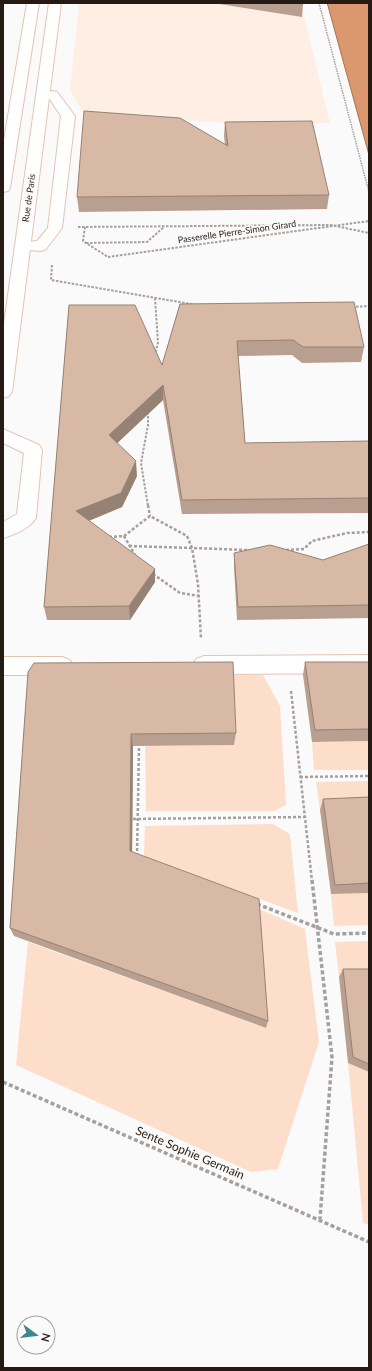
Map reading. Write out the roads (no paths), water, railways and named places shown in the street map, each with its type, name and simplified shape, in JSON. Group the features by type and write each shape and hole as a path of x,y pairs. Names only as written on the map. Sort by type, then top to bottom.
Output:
{"main road":[{"path":"3,188 33,3"},
{"name":"Rue de Paris","path":"3,392 55,3"},
{"path":"23,246 41,246 55,228 68,116 53,95"},
{"path":"3,435 33,450 26,518 3,531"},
{"path":"194,665 369,664"},
{"path":"3,666 83,666"}]}
